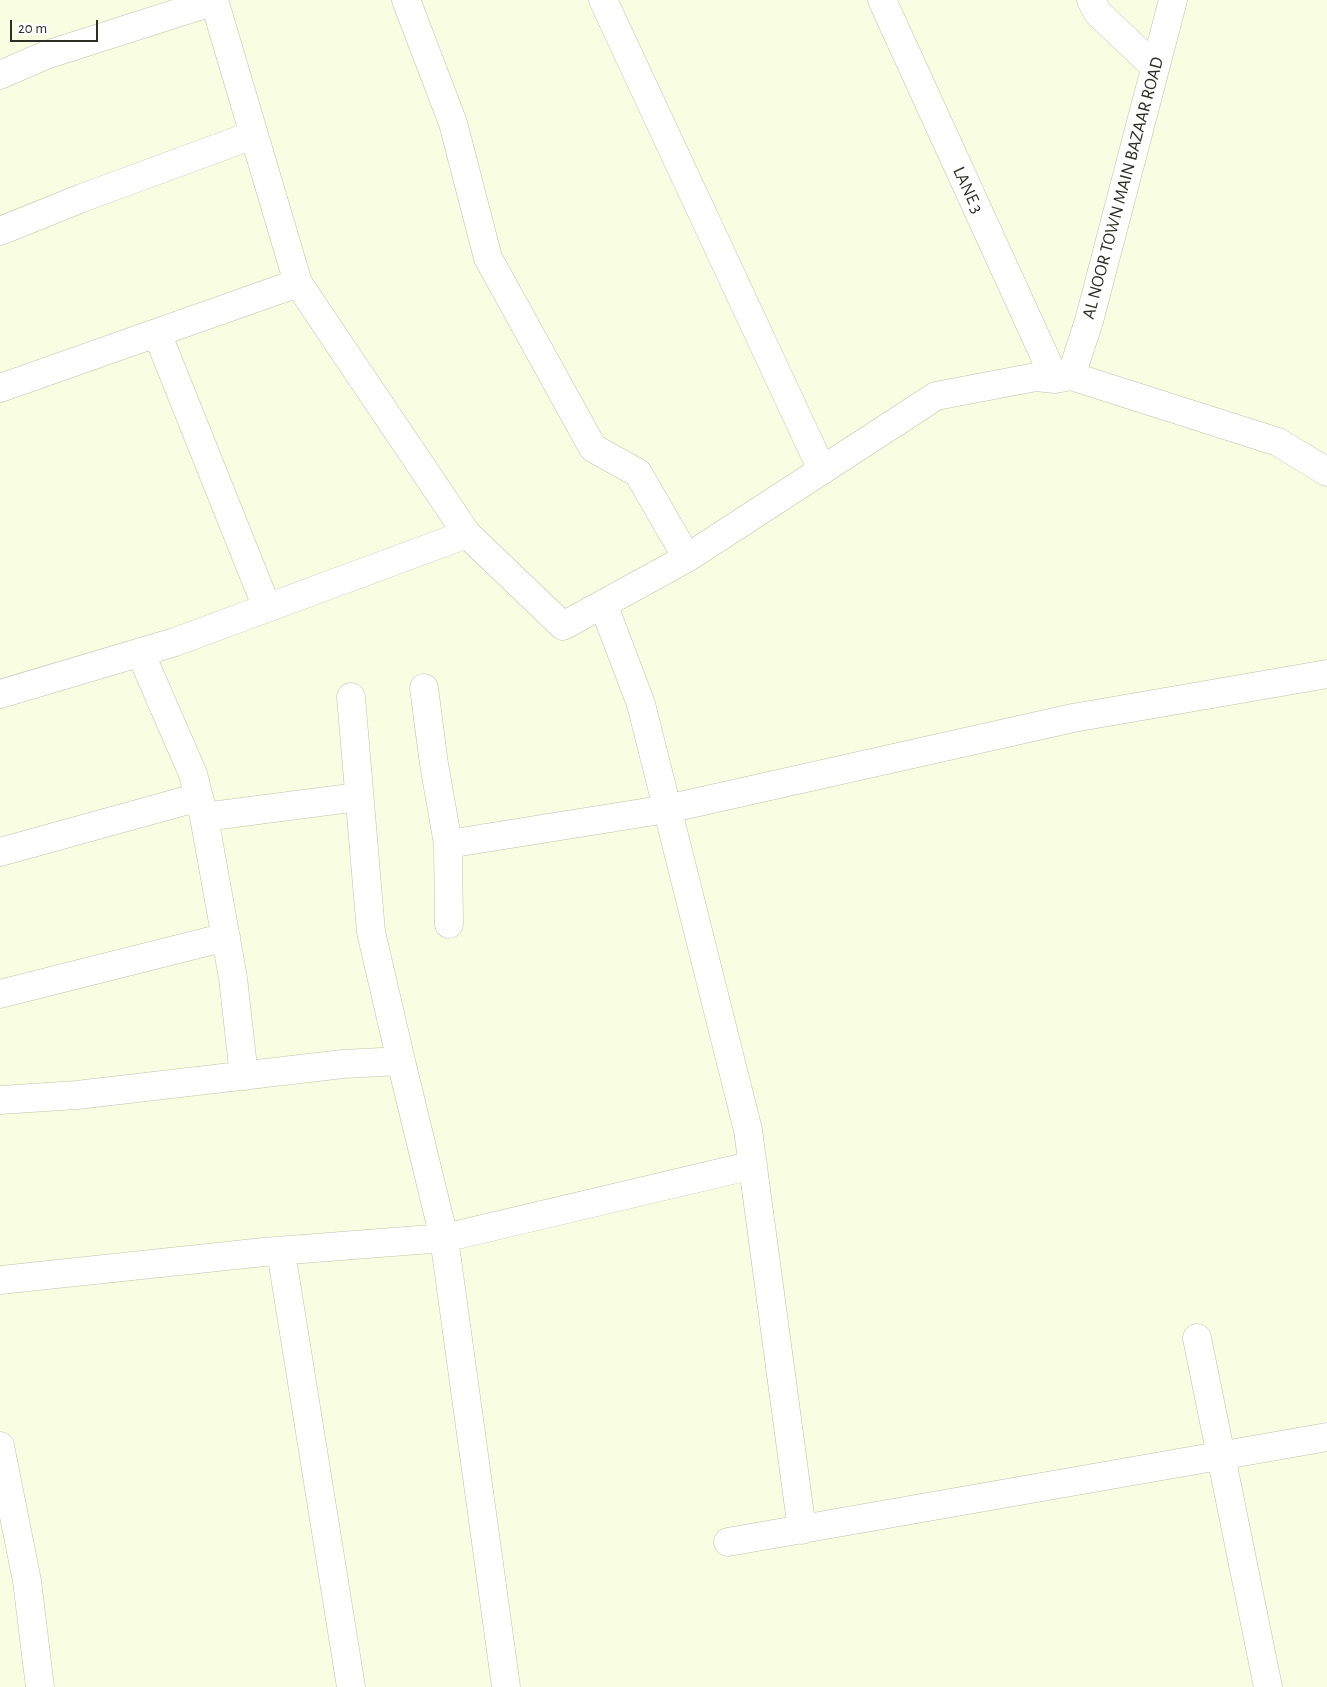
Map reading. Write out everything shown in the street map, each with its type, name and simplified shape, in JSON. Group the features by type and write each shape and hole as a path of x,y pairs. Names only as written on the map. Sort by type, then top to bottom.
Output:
{"street":[{"path":"406,0 453,123 488,258 593,448 638,473 687,558"},
{"path":"603,0 822,470"},
{"name":"LANE 3","path":"882,0 1063,378"},
{"path":"1091,0 1098,13 1155,67"},
{"name":"AL NOOR TOWN MAIN BAZAAR ROAD","path":"1063,378 1089,321 1173,0"},
{"path":"0,75 46,55 214,1 298,283 467,534 563,626 687,558 936,396 1036,377 1063,378 1278,442 1327,472"},
{"path":"0,231 82,198 253,136"},
{"path":"0,388 298,283"},
{"path":"157,333 266,608"},
{"path":"0,694 175,642 467,534"},
{"path":"603,604 641,704 748,1130 802,1530"},
{"path":"140,652 193,774 202,807 233,978 244,1076"},
{"path":"448,844 667,809 1073,718 1327,674"},
{"path":"424,688 434,764 448,844 449,924"},
{"path":"351,698 371,932 444,1238 506,1687"},
{"path":"0,852 202,807 358,797"},
{"path":"0,994 226,937"},
{"path":"0,1100 77,1095 343,1064 401,1061"},
{"path":"0,1280 264,1252 444,1238 753,1165"},
{"path":"281,1252 351,1687"},
{"path":"1197,1338 1268,1687"},
{"path":"728,1542 1327,1437"},
{"path":"0,1446 26,1581 40,1687"}]}
